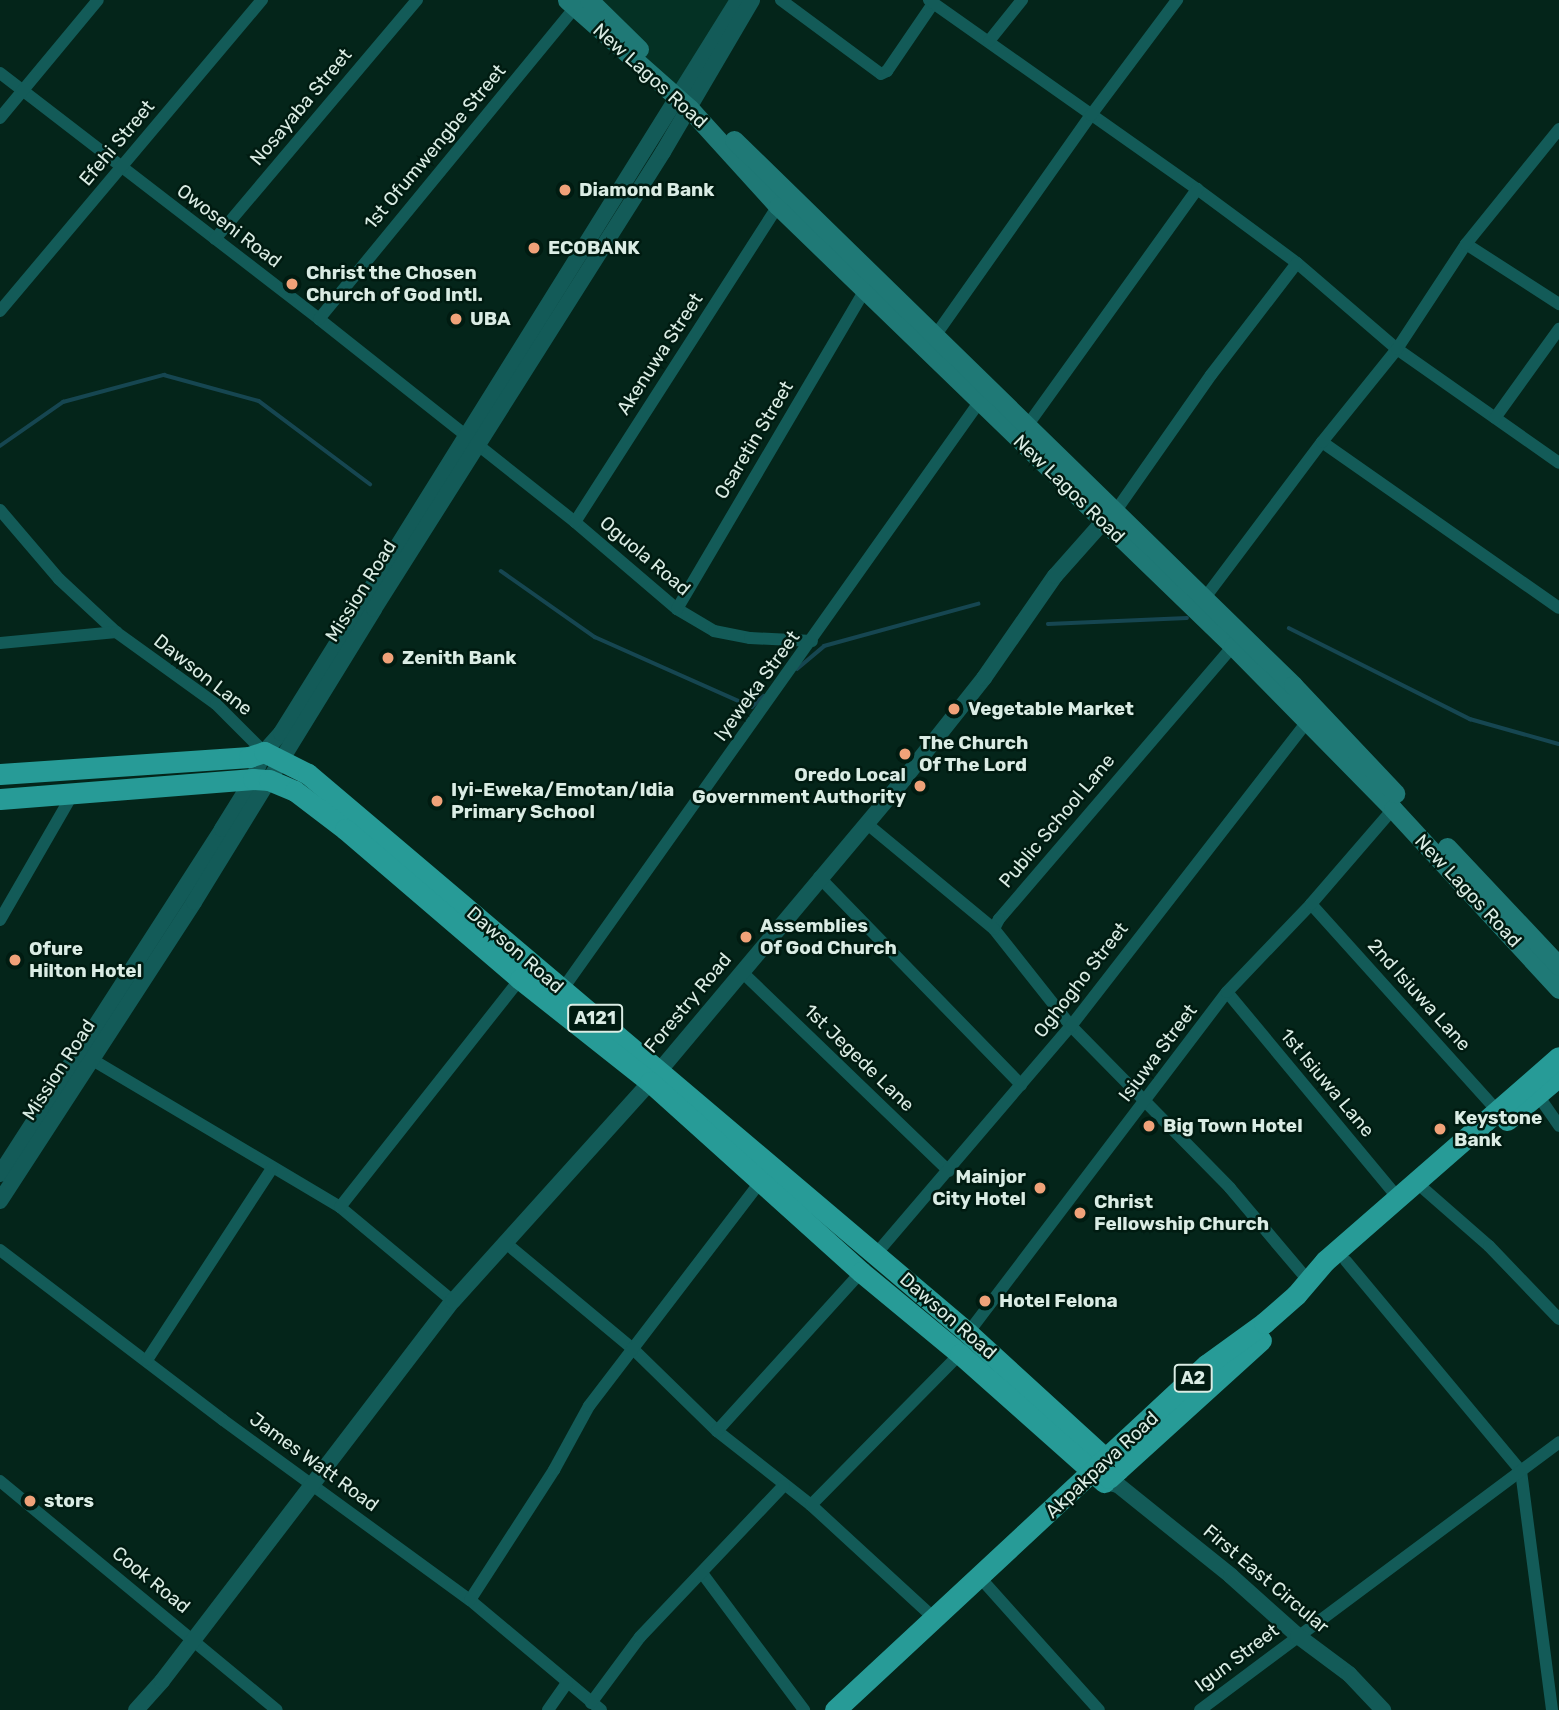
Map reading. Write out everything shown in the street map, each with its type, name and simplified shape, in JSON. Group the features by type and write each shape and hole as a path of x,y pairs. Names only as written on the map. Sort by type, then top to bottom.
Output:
{"highway":[{"path":"0,774 273,756"},
{"name":"Dawson Road","path":"273,756 310,775 562,990 655,1076 760,1182 861,1272 1108,1474"},
{"name":"Dawson Road","path":"0,799 261,780 295,791 345,829 520,979 655,1076 876,1254 968,1333 1108,1474"},
{"name":"Akpakpava Road","path":"835,1710 934,1618 1108,1474 1206,1365 1264,1323 1296,1295 1307,1279 1559,1057"},
{"name":"Akpakpava Road","path":"854,1710 957,1615 984,1582 1425,1190 1559,1076"}],"main road":[{"name":"New Lagos Road","path":"578,2 687,99 935,336 1027,426 1109,517"},
{"name":"New Lagos Road","path":"687,99 778,206 864,291 980,401 1109,517 1200,605 1293,685 1559,966"},
{"name":"New Lagos Road","path":"1200,605 1233,646 1393,809 1559,989"}],"street":[{"path":"0,118 98,0"},
{"name":"Efehi Street","path":"0,311 262,0"},
{"name":"Nosayaba Street","path":"215,239 417,0"},
{"name":"Mission Road","path":"687,99 738,0"},
{"name":"Mission Road","path":"0,1201 194,902 273,756 751,0"},
{"path":"781,0 881,74 887,71 931,3 1197,189 1297,263 1397,349 1559,463"},
{"path":"989,41 1022,0"},
{"path":"935,336 1091,115 1177,0"},
{"name":"1st Ofumwengbe Street","path":"319,319 578,2"},
{"name":"Owoseni Road","path":"0,73 319,319 471,441"},
{"path":"1200,605 1322,442 1397,349 1466,244 1559,129"},
{"path":"1547,143 1559,152"},
{"path":"1027,426 1197,189"},
{"name":"Akenuwa Street","path":"575,522 778,206"},
{"path":"1466,244 1559,304"},
{"path":"1109,517 1211,375 1297,263"},
{"name":"Osaretin Street","path":"677,608 864,291"},
{"path":"1495,418 1559,329"},
{"name":"Iyeweka Street","path":"562,990 980,401"},
{"name":"Oguola Road","path":"471,441 575,522 677,608 714,631 750,638 812,641"},
{"path":"1322,442 1559,608"},
{"name":"Dawson Lane","path":"0,510 59,579 116,632 216,704 273,756"},
{"name":"Forestry Road","path":"136,1710 453,1301 507,1244 655,1076 984,678 1055,576 1109,517"},
{"path":"0,643 116,632"},
{"name":"Public School Lane","path":"994,929 999,919 1233,646"},
{"name":"Oghogho Street","path":"876,1254 1071,1026 1306,723"},
{"name":"Mission Road","path":"0,1174 261,780"},
{"path":"0,920 74,792"},
{"name":"Isiuwa Street","path":"968,1333 1227,992 1311,904 1393,809"},
{"path":"866,823 994,929 1071,1026 1230,1188 1307,1279"},
{"path":"820,877 1021,1085"},
{"name":"2nd Isiuwa Lane","path":"1311,904 1498,1112"},
{"name":"1st Jegede Lane","path":"742,972 949,1171"},
{"path":"340,1207 520,979"},
{"name":"1st Isiuwa Lane","path":"1227,992 1398,1198"},
{"path":"91,1059 340,1207 453,1301"},
{"path":"1537,1094 1559,1126"},
{"path":"147,1360 272,1168"},
{"path":"470,1600 554,1470 589,1405 760,1182"},
{"path":"1425,1190 1555,1304 1559,1319"},
{"path":"507,1244 632,1348 717,1431 811,1505 934,1618"},
{"name":"James Watt Road","path":"0,1250 470,1600 596,1706"},
{"path":"1346,1261 1521,1471 1552,1710"},
{"path":"717,1431 861,1272"},
{"path":"811,1505 960,1354"},
{"name":"Igun Street","path":"1200,1710 1559,1442"},
{"name":"First East Circular","path":"1108,1474 1231,1576 1298,1636 1349,1674 1383,1710"},
{"name":"Cook Road","path":"0,1480 277,1710"},
{"path":"596,1706 640,1637 784,1485"},
{"path":"702,1573 804,1710"},
{"path":"984,1582 1099,1710"},
{"path":"548,1710 567,1683"}],"shaded area":[{"path":"581,0 748,0 685,99"}],"waterway":[{"path":"0,446 63,402 164,375 259,401 370,484"},
{"path":"501,571 595,637 752,707 764,696"},
{"path":"797,669 824,646 978,604"},
{"path":"1048,624 1187,618"},
{"path":"1289,628 1470,719 1559,744"}],"place":[{"name":"Diamond Bank","path":"565,190"},
{"name":"ECOBANK","path":"534,248"},
{"name":"Christ the Chosen Church of God Intl.","path":"292,284"},
{"name":"UBA","path":"456,319"},
{"name":"Zenith Bank","path":"388,658"},
{"name":"Vegetable Market","path":"954,709"},
{"name":"The Church Of The Lord","path":"905,754"},
{"name":"Oredo Local Government Authority","path":"920,786"},
{"name":"Iyi-Eweka/Emotan/Idia Primary School","path":"437,801"},
{"name":"Assemblies Of God Church","path":"746,937"},
{"name":"Ofure Hilton Hotel","path":"15,960"},
{"name":"Big Town Hotel","path":"1149,1126"},
{"name":"Keystone Bank","path":"1440,1129"},
{"name":"Mainjor City Hotel","path":"1040,1188"},
{"name":"Christ Fellowship Church","path":"1080,1213"},
{"name":"Hotel Felona","path":"985,1301"},
{"name":"stors","path":"30,1501"}]}
